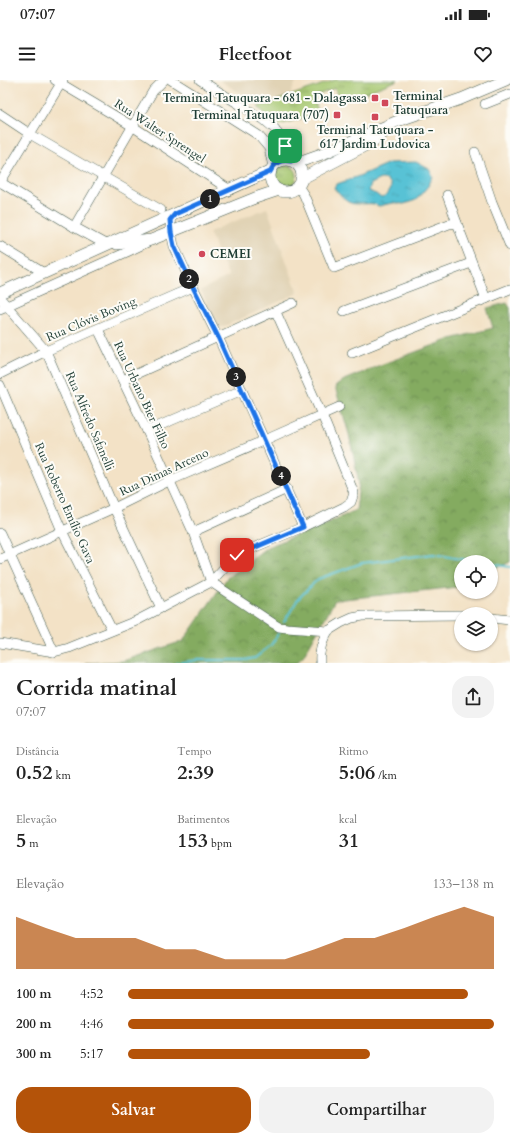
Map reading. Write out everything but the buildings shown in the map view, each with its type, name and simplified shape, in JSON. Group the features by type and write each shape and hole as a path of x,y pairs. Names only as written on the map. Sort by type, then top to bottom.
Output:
{"main road":[{"path":"400,120 372,142 300,183 294,189 284,192 274,187 271,182 270,177 272,169 276,163 281,160 294,162 327,152 400,120 461,99 506,80"},
{"path":"294,162 301,170 300,183"},
{"path":"0,293 230,190 272,169"},
{"path":"107,245 151,240 278,190"}],"street":[{"path":"74,227 153,91 164,80"},
{"path":"171,80 258,135 270,148 272,169"},
{"path":"200,80 275,128 294,162"},
{"path":"60,81 30,134 0,182 74,227 107,245"},
{"name":"Rua Walter Sprengel","path":"60,81 230,190"},
{"path":"485,104 508,95 510,105"},
{"path":"0,114 30,134 161,210"},
{"path":"475,152 510,246"},
{"path":"300,183 334,268 457,222"},
{"path":"447,195 486,299"},
{"path":"175,214 170,220 174,246 218,337 303,527"},
{"path":"4,307 151,240"},
{"path":"0,246 44,273"},
{"path":"344,312 472,263"},
{"name":"Rua Clóvis Boving","path":"0,374 46,351 193,287"},
{"path":"352,353 510,289"},
{"name":"Rua Alfredo Safanelli","path":"0,298 4,307 46,351 114,508 161,608"},
{"path":"123,380 293,304"},
{"path":"0,643 54,652 69,648 136,621 211,582 232,559 241,552 303,527 344,507 351,502 354,493 322,415 276,312"},
{"name":"Rua Urbano Bier Filho","path":"98,329 193,532 211,582"},
{"name":"Rua Roberto Emílio Gava","path":"0,385 62,531 112,630"},
{"path":"147,432 242,390"},
{"name":"Rua Dimas Arceno","path":"0,558 114,508 169,481 338,407"},
{"path":"193,532 287,489"},
{"path":"0,533 54,652"},
{"path":"211,582 279,626 298,630 328,631 347,620 363,616 454,615"},
{"path":"498,619 510,620"},
{"path":"320,663 319,653 328,631"}],"shaded area":[{"path":"219,80 292,80 296,82 290,95 259,105"},
{"path":"267,208 298,293 218,329 201,290 229,276 209,232"}],"green space":[{"path":"335,80 398,80 341,102 335,88 313,97 319,113 280,125 258,107"},
{"path":"286,165 294,168 297,176 294,184 286,187 278,184 275,176 278,168"},
{"path":"507,303 510,308 510,562 498,568 498,555 454,555 454,587 335,600 303,657 296,663 85,663 123,661 183,641 227,578 267,547 316,528 356,510 359,483 349,434 335,387 344,380 380,365 451,339 493,328 487,308"}],"water":[{"path":"416,162 429,169 433,177 428,186 416,200 404,204 392,203 379,206 372,204 354,204 344,199 334,188 337,184 389,163","holes":["380,179 386,179 390,184 390,189 385,197 381,198 368,191 370,184"]}],"waterway":[{"path":"284,622 298,599 318,579 362,563 433,554 454,558"},
{"path":"498,565 510,567"},
{"path":"177,663 196,660 245,660 255,658 271,645 280,631"}],"place":[{"name":"Terminal Tatuquara - 681 - Dalagassa","path":"375,98"},
{"name":"Terminal Tatuquara","path":"385,103"},
{"name":"Terminal Tatuquara (707)","path":"337,115"},
{"name":"Terminal Tatuquara - 617 Jardim Ludovica","path":"375,117"},
{"name":"CEMEI","path":"202,254"}],"route":[{"path":"237,555 303,527 218,337 174,246 170,220 175,214 270,172 273,166 281,160 291,161 285,146"}]}
